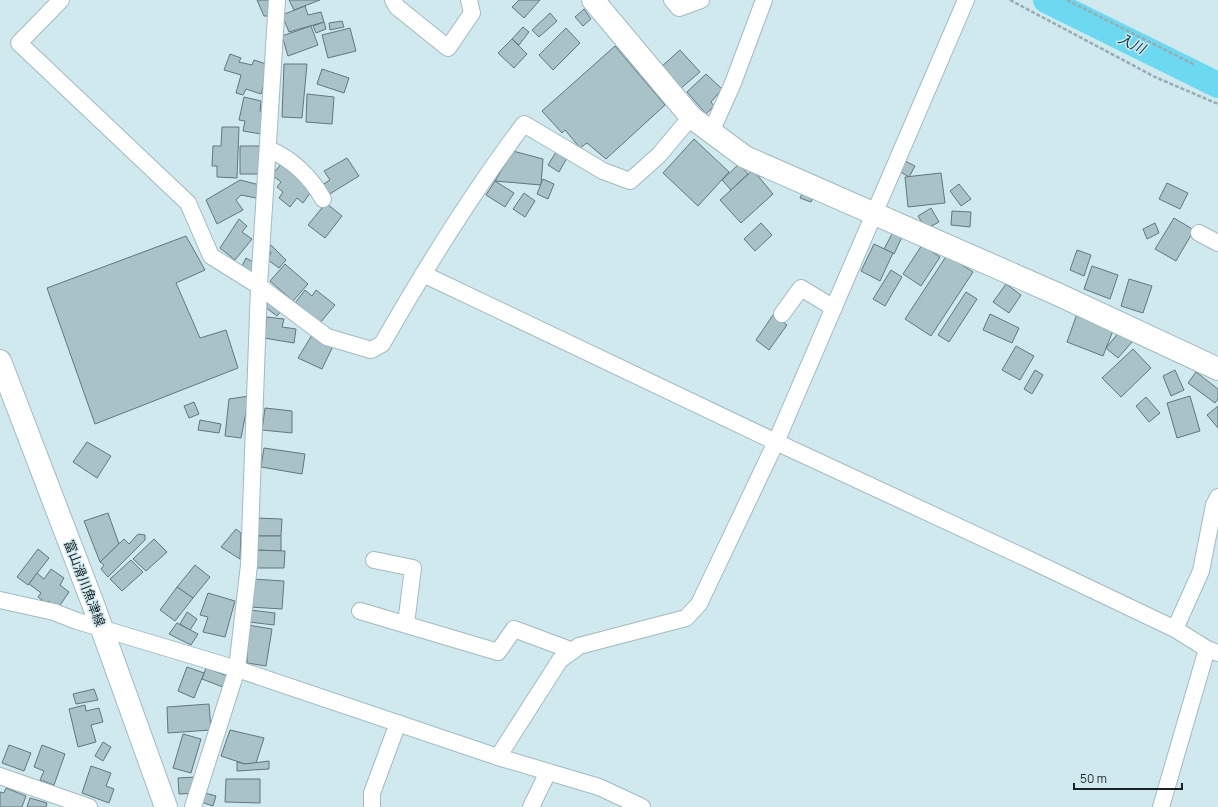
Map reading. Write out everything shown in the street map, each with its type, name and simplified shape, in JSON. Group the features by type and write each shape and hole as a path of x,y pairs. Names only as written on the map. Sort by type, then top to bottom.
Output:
{"street":[{"path":"61,0 19,43 188,203 211,256 259,286 327,337 371,350 382,344 422,274 502,152 524,124 603,171 630,180 659,155 691,117"},
{"path":"193,807 237,669 249,565 259,286 277,0"},
{"path":"393,0 397,7 448,48 472,13 469,0"},
{"path":"593,0 691,117 745,157 1055,293 1218,369"},
{"path":"672,0 679,8 701,0"},
{"path":"712,132 733,83 764,0"},
{"path":"498,757 560,660 573,650 579,646 686,618 699,604 776,442 966,0"},
{"path":"268,149 281,154 314,183 323,199"},
{"path":"1199,233 1218,243"},
{"path":"422,274 1175,630 1212,651 1160,807"},
{"path":"782,314 801,288 834,308"},
{"name":"富山滑川魚津線","path":"0,361 102,628 166,807"},
{"path":"1175,630 1201,571 1214,505 1218,497"},
{"path":"374,560 413,568 406,624"},
{"path":"0,600 54,612 237,669 498,757 599,788 642,807"},
{"path":"360,611 498,652 514,629 573,650"},
{"path":"372,807 372,793 398,723"},
{"path":"531,807 548,772"},
{"path":"0,776 68,804 90,807"}],"path":[{"path":"1010,0 1155,77 1218,104"},
{"path":"1067,0 1195,65"}],"building":[{"path":"257,0 272,0 270,16 264,16"},
{"path":"289,0 320,0 294,10"},
{"path":"519,0 540,0 524,18 512,7"},
{"path":"305,6 308,15 321,12 324,22 289,32 282,15"},
{"path":"584,9 591,19 583,26 575,17"},
{"path":"550,13 557,21 539,37 532,30"},
{"path":"342,21 344,27 330,30 329,23"},
{"path":"324,22 326,29 316,33 313,26"},
{"path":"311,26 318,45 288,56 282,36"},
{"path":"523,27 529,32 519,45 512,39"},
{"path":"350,28 356,51 328,58 322,35"},
{"path":"566,28 580,43 553,70 539,55"},
{"path":"512,39 527,54 514,68 498,53"},
{"path":"615,46 665,105 606,159 587,143 580,148 565,130 562,133 542,111"},
{"path":"680,50 700,72 680,89 661,67"},
{"path":"230,54 241,58 239,62 252,65 254,60 269,65 261,94 246,89 243,95 236,93 241,75 224,70"},
{"path":"284,64 307,64 302,118 282,117"},
{"path":"322,69 349,78 344,93 317,84"},
{"path":"706,74 722,89 711,102 714,106 706,114 687,92"},
{"path":"307,94 334,97 332,124 306,122"},
{"path":"244,97 261,101 260,111 266,112 261,134 243,131 245,121 239,120"},
{"path":"222,127 239,127 237,178 217,177 217,166 212,166 213,146 221,146"},
{"path":"694,139 729,172 698,206 663,173"},
{"path":"240,146 262,146 261,174 240,174"},
{"path":"513,151 543,159 541,185 495,181"},
{"path":"556,152 567,158 559,172 548,165"},
{"path":"347,158 359,176 328,195 322,185 330,180 324,171"},
{"path":"905,161 915,166 909,177 899,171"},
{"path":"282,163 313,189 303,203 297,198 290,207 279,198 283,192 277,187 281,182 272,175"},
{"path":"739,164 748,174 731,190 722,180"},
{"path":"753,170 773,194 741,223 720,200"},
{"path":"941,173 945,203 908,207 905,177"},
{"path":"543,179 554,184 548,199 537,194"},
{"path":"240,180 260,185 256,198 241,195 236,200 243,210 217,224 206,200"},
{"path":"495,181 514,193 505,207 486,195"},
{"path":"1167,183 1188,193 1180,209 1159,199"},
{"path":"959,184 971,199 961,206 950,191"},
{"path":"524,193 535,201 525,217 513,209"},
{"path":"802,194 813,198 811,202 800,198"},
{"path":"326,203 342,216 325,238 308,225"},
{"path":"931,208 939,222 926,229 918,216"},
{"path":"952,211 971,212 970,227 951,225"},
{"path":"1174,218 1194,230 1176,261 1155,249"},
{"path":"239,219 247,226 242,232 252,239 235,260 220,248"},
{"path":"761,223 772,235 755,251 744,239"},
{"path":"1155,223 1159,233 1147,239 1143,229"},
{"path":"893,232 902,237 894,254 884,249"},
{"path":"186,236 205,270 176,283 200,338 226,330 238,368 95,424 47,288"},
{"path":"874,244 893,253 880,281 861,271"},
{"path":"271,245 286,260 279,268 268,260 271,252 268,250"},
{"path":"922,245 940,257 921,286 903,274"},
{"path":"1077,250 1091,255 1084,276 1070,270"},
{"path":"947,255 973,272 931,336 905,319"},
{"path":"246,258 258,265 253,273 242,266"},
{"path":"285,264 308,284 293,301 270,281"},
{"path":"1092,266 1118,275 1110,299 1084,289"},
{"path":"891,270 902,277 885,306 873,299"},
{"path":"1129,279 1152,286 1143,313 1121,306"},
{"path":"1006,284 1021,295 1009,313 993,302"},
{"path":"305,290 312,296 316,290 335,305 320,323 295,303"},
{"path":"966,292 977,299 949,342 938,335"},
{"path":"270,301 282,310 277,316 265,307"},
{"path":"990,314 1019,328 1012,343 983,330"},
{"path":"1077,314 1114,328 1103,356 1067,342"},
{"path":"773,315 787,325 769,350 756,340"},
{"path":"267,317 284,319 282,327 296,329 294,343 264,338"},
{"path":"1120,331 1132,342 1118,358 1106,348"},
{"path":"312,335 333,346 322,369 298,358"},
{"path":"1016,346 1034,356 1020,380 1002,370"},
{"path":"1133,349 1151,368 1121,397 1102,378"},
{"path":"1035,370 1043,375 1032,394 1024,389"},
{"path":"1175,370 1184,390 1171,396 1163,376"},
{"path":"1196,372 1218,389 1218,399 1215,403 1188,383"},
{"path":"249,396 241,438 225,436 229,399"},
{"path":"1190,396 1200,431 1177,438 1167,403"},
{"path":"1146,397 1160,413 1149,422 1136,406"},
{"path":"194,402 199,414 189,418 184,406"},
{"path":"1218,406 1218,428 1207,415"},
{"path":"265,408 292,411 292,433 262,430"},
{"path":"200,420 221,424 219,433 198,430"},
{"path":"87,442 111,456 97,478 73,462"},
{"path":"264,448 305,454 302,474 261,467"},
{"path":"108,513 119,544 100,562 84,521"},
{"path":"257,518 282,519 281,536 254,536"},
{"path":"236,529 241,533 240,559 221,547"},
{"path":"138,534 145,535 145,540 108,577 101,569 104,565 100,562 124,539 129,544"},
{"path":"254,536 281,536 281,551 254,550"},
{"path":"154,539 167,552 146,571 133,559"},
{"path":"38,549 49,558 28,585 17,577"},
{"path":"254,550 285,551 284,568 253,568"},
{"path":"131,560 143,572 122,591 110,579"},
{"path":"195,565 210,577 193,598 177,587"},
{"path":"51,569 64,578 60,585 69,592 58,608 48,601 46,603 38,597 41,593 29,584 37,573 44,579"},
{"path":"252,579 284,581 282,609 250,607"},
{"path":"177,587 193,598 175,621 160,610"},
{"path":"208,593 235,601 225,637 203,632 208,617 200,615"},
{"path":"250,610 275,613 274,625 249,622"},
{"path":"187,612 197,619 190,630 180,624"},
{"path":"177,623 198,634 191,645 169,634"},
{"path":"248,625 272,629 266,666 247,663"},
{"path":"187,667 204,673 194,698 178,691"},
{"path":"206,668 228,676 223,687 202,679"},
{"path":"94,689 98,700 76,704 73,694"},
{"path":"209,704 211,730 168,733 167,707"},
{"path":"85,705 86,711 99,708 103,722 91,725 96,742 78,747 69,709"},
{"path":"230,730 264,738 256,763 245,764 221,756"},
{"path":"183,734 201,739 191,773 173,768"},
{"path":"103,742 111,747 103,761 95,756"},
{"path":"9,745 31,753 24,771 2,763"},
{"path":"42,745 65,754 54,785 40,780 44,771 34,767"},
{"path":"269,761 269,769 237,771 237,762 245,764"},
{"path":"91,766 111,773 106,786 114,789 109,803 82,793"},
{"path":"196,777 197,793 179,794 178,778"},
{"path":"226,779 260,779 260,803 225,802"},
{"path":"6,788 26,796 22,807 0,807 0,792 4,793"},
{"path":"205,793 216,796 213,806 201,802"},
{"path":"30,798 47,803 46,807 27,807"}],"waterway":[{"name":"入川","path":"1046,0 1218,85"}]}
